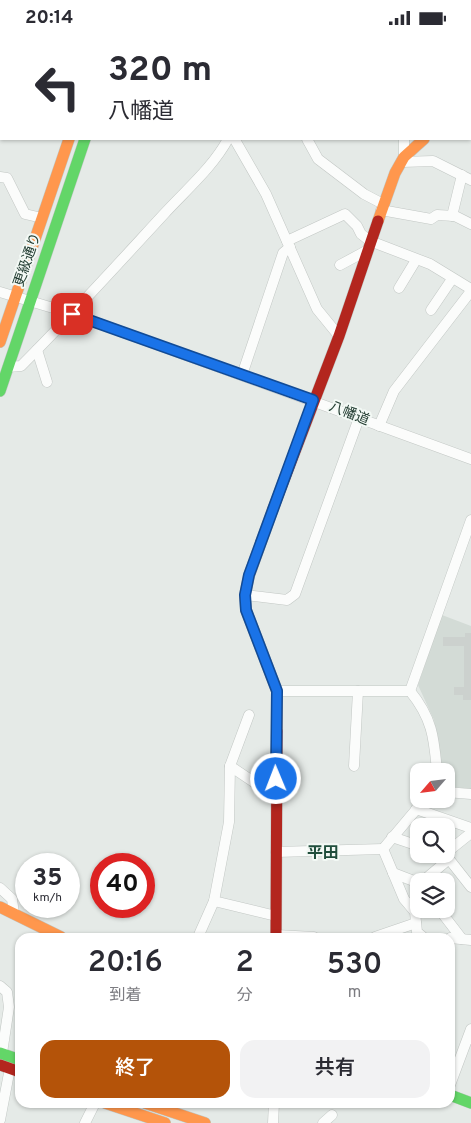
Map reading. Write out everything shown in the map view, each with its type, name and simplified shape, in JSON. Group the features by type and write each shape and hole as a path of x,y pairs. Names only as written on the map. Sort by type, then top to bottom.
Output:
{"street":[{"name":"更級通り","path":"0,343 69,140"},
{"name":"更級通り","path":"0,391 85,140"},
{"path":"8,367 20,366 37,350 232,140"},
{"path":"234,140 266,194 317,309 339,336"},
{"path":"308,140 318,159 382,207 431,219 437,215 452,216 471,224"},
{"path":"403,159 404,140"},
{"path":"276,933 277,691 246,610 245,595 249,575 313,400 339,336 368,246 395,173 403,159 423,140"},
{"path":"403,159 434,161 467,177 452,216"},
{"path":"0,177 7,178 25,214 42,218"},
{"path":"242,375 283,253 288,244 345,214 368,246 430,265 471,290 394,391 379,426"},
{"path":"340,265 368,246"},
{"path":"399,288 416,260"},
{"path":"431,310 452,279"},
{"name":"八幡道","path":"0,292 30,303 72,314 471,459"},
{"path":"37,350 47,383"},
{"path":"245,595 287,600 295,594 359,418"},
{"path":"410,691 471,520"},
{"path":"277,691 410,691 425,708 435,743 436,763"},
{"path":"354,766 358,691"},
{"path":"200,933 214,901 229,822 230,766 249,715"},
{"path":"230,766 276,797"},
{"path":"455,793 471,794"},
{"path":"383,849 416,809 471,828"},
{"path":"455,848 471,833"},
{"path":"392,837 410,842"},
{"path":"276,851 383,849"},
{"path":"383,849 404,899 415,912 418,933"},
{"path":"430,873 440,863"},
{"path":"453,863 471,887"},
{"path":"393,873 410,880"},
{"path":"0,888 12,899 14,914"},
{"path":"214,901 276,916"},
{"path":"0,907 53,933"},
{"path":"447,918 466,940"},
{"path":"387,933 416,923"},
{"path":"0,985 7,992 9,1007 0,1120"},
{"path":"455,1072 471,1029"},
{"path":"455,1097 471,1103"},
{"path":"85,1123 92,1108"},
{"path":"120,1108 165,1123"},
{"path":"160,1108 205,1123"},
{"path":"274,1108 275,1123"},
{"path":"322,1123 332,1115"}],"shaded area":[{"path":"442,615 471,626 471,789 455,787 455,763 440,763 434,720 418,685"}],"building":[{"path":"465,633 471,633 471,700 463,700 463,695 454,695 454,687 464,687 464,646 443,646 443,637 465,637"}],"traffic: fast":[{"path":"0,391 85,140"},
{"path":"0,1053 15,1058"},
{"path":"455,1097 471,1103"}],"traffic: slow":[{"path":"0,342 69,140"},
{"path":"378,221 395,173 404,157 423,140"},
{"path":"273,509 249,576 245,595 246,610 277,691 277,731"},
{"path":"0,907 53,933"},
{"path":"120,1108 165,1123"},
{"path":"160,1108 205,1123"}],"traffic: jam":[{"path":"273,509 339,336 378,221"},
{"path":"276,933 277,731"},
{"path":"0,1065 15,1070"}],"district":[{"name":"平田","path":"323,854"}],"route":[{"path":"72,314 313,400 249,575 245,595 246,610 267,660 277,691 276,779"}]}
